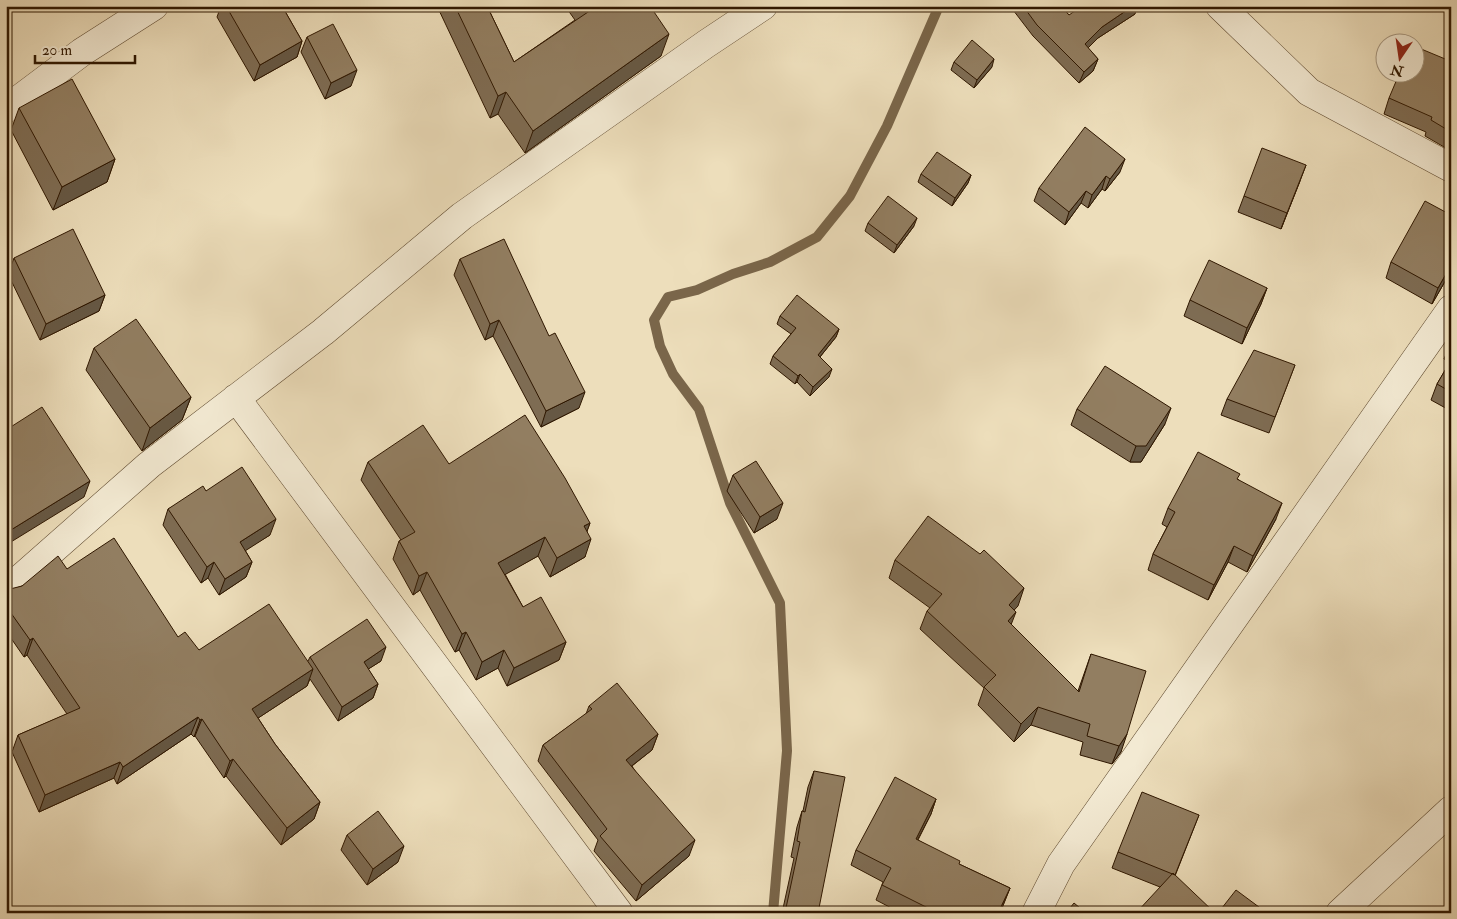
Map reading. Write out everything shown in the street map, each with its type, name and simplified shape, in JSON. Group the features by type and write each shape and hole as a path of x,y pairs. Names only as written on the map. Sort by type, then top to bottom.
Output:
{"street":[{"path":"6,109 82,52 154,6"},
{"path":"6,591 149,465 323,332 462,216 763,6"},
{"path":"1220,6 1308,92 1451,168"},
{"path":"1036,913 1061,864 1451,309"},
{"path":"236,398 619,913"},
{"path":"1340,913 1451,810"}],"building":[{"path":"226,6 282,6 302,41 260,65"},
{"path":"455,6 487,6 514,62 591,10 589,6 650,6 669,34 533,131 506,92 498,96"},
{"path":"1023,6 1061,6 1069,15 1082,6 1133,6 1102,27 1085,44 1098,59 1084,72 1037,25"},
{"path":"333,24 357,70 331,83 307,37"},
{"path":"972,40 994,59 977,80 954,62"},
{"path":"1424,50 1450,61 1446,71 1451,73 1451,132 1431,120 1432,117 1389,98 1396,82 1424,82"},
{"path":"72,79 115,159 62,187 19,108"},
{"path":"1085,127 1125,159 1110,179 1106,176 1092,195 1086,191 1069,212 1039,188"},
{"path":"1262,148 1306,165 1287,213 1244,196"},
{"path":"937,152 971,175 955,198 921,174"},
{"path":"888,196 917,218 897,245 868,223"},
{"path":"1425,201 1451,215 1451,265 1438,288 1391,262"},
{"path":"73,229 105,295 46,324 14,258"},
{"path":"504,239 549,336 555,333 585,392 546,411 499,320 490,324 460,259"},
{"path":"1209,260 1267,288 1247,328 1190,300"},
{"path":"797,295 839,329 818,355 832,369 813,387 800,374 798,376 773,356 796,328 780,316"},
{"path":"136,319 191,397 150,428 94,348"},
{"path":"1254,350 1295,365 1275,417 1227,399"},
{"path":"1451,360 1451,392 1437,384"},
{"path":"1105,366 1171,408 1146,446 1136,446 1077,409"},
{"path":"42,407 90,481 6,533 6,430"},
{"path":"525,415 565,478 590,523 584,526 591,539 557,558 545,537 498,563 523,607 541,597 566,642 514,668 504,650 482,662 466,632 462,634 427,572 419,576 399,541 415,532 368,462 423,425 449,464"},
{"path":"1198,452 1240,474 1237,479 1282,503 1253,556 1234,546 1214,585 1153,554 1175,512 1168,508"},
{"path":"756,461 783,503 760,517 733,475"},
{"path":"242,467 276,519 240,542 252,562 225,579 214,562 207,567 168,509 203,486 206,491"},
{"path":"928,516 980,554 984,550 1024,588 1009,605 1016,612 1008,621 1079,692 1091,654 1146,671 1127,734 1119,746 1087,736 1090,724 1038,707 1021,724 984,687 996,675 927,611 942,594 895,560"},
{"path":"114,538 178,637 185,632 199,650 269,604 313,669 252,709 275,744 320,802 287,828 233,759 230,761 202,719 200,720 198,717 123,767 120,762 45,795 18,735 80,708 33,638 30,640 6,606 6,592 22,586 58,556 67,569"},
{"path":"367,619 386,647 364,662 378,684 342,707 310,657"},
{"path":"617,683 658,734 626,760 695,840 642,885 600,836 607,829 543,745 592,709 589,706"},
{"path":"814,771 845,777 818,913 810,913 786,908 800,842 797,841 802,811 805,812"},
{"path":"895,777 936,799 916,839 960,861 959,864 1010,888 998,913 938,913 882,885 891,868 856,850"},
{"path":"1142,792 1199,815 1175,875 1118,852"},
{"path":"378,811 404,846 373,869 347,835"},
{"path":"1173,873 1215,913 1136,913"},
{"path":"1236,890 1267,913 1218,913"},
{"path":"1074,903 1086,913 1066,913"}],"waterway":[{"path":"773,913 787,751 780,603 730,503 699,409 673,374 660,346 654,320 668,297 697,290 733,274 770,262 817,237 850,196 887,126 939,6"}]}
